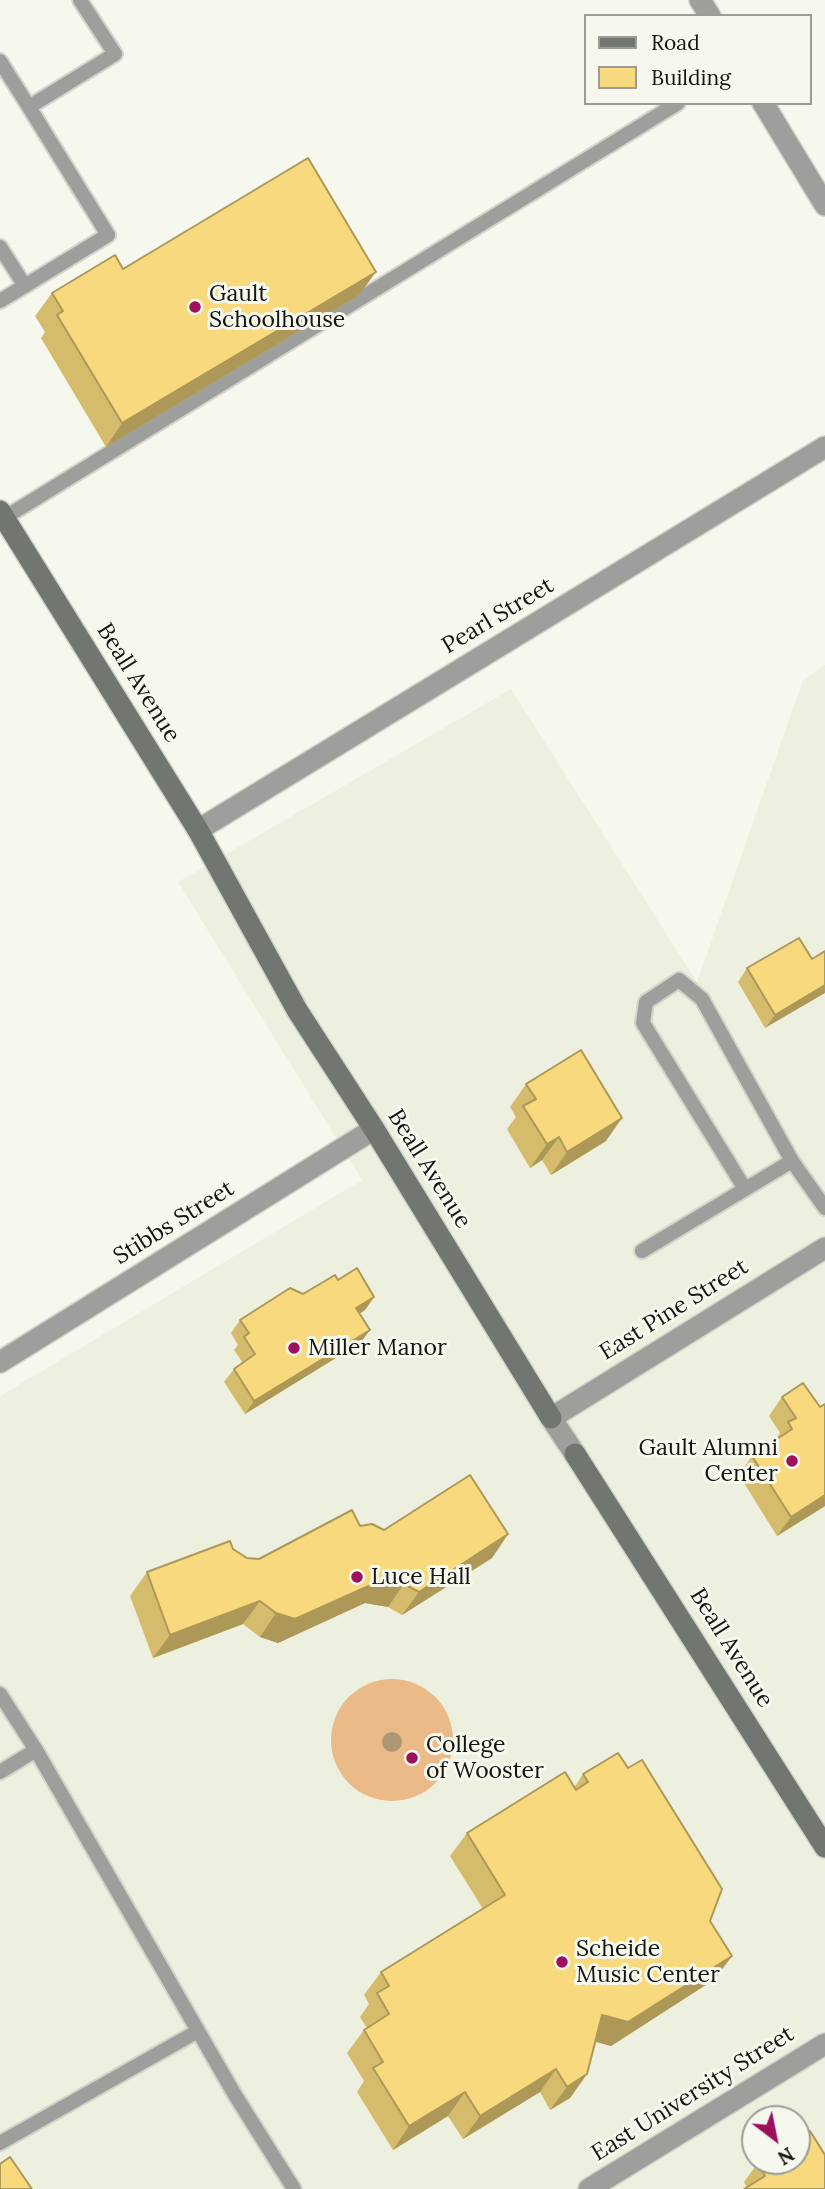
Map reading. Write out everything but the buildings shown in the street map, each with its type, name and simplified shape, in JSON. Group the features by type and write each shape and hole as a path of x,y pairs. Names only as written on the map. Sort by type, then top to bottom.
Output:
{"street":[{"path":"764,105 825,205"},
{"name":"Pearl Street","path":"198,830 825,447"},
{"name":"Beall Avenue","path":"2,515 198,830 297,1010 374,1129 551,1418 825,1847"},
{"name":"Stibbs Street","path":"0,1362 374,1129"},
{"name":"East Pine Street","path":"551,1418 825,1248"},
{"name":"East University Street","path":"589,2189 825,2045"}],"lane":[{"path":"29,107 115,54 80,0"},
{"path":"0,61 108,234 0,301"},
{"path":"2,515 675,105"},
{"path":"0,247 25,286"},
{"path":"745,1189 643,1023 646,1002 679,980 702,999 792,1161 825,1208"},
{"path":"642,1251 792,1161"},
{"path":"0,1694 36,1750 198,2031 294,2189"},
{"path":"0,1772 36,1750"},
{"path":"0,2143 198,2031"}],"shaded area":[{"name":"College of Wooster","path":"825,665 825,2189 0,2189 0,1396 362,1180 178,882 511,689 697,982 803,680"},
{"path":"392,1679 415,1684 435,1697 448,1717 453,1740 448,1763 435,1783 415,1796 392,1801 369,1796 349,1783 336,1763 331,1740 336,1717 349,1697 369,1684"}],"place":[{"name":"Gault Schoolhouse","path":"195,307"},
{"name":"Miller Manor","path":"294,1348"},
{"name":"Gault Alumni Center","path":"792,1461"},
{"name":"Luce Hall","path":"357,1577"},
{"name":"College of Wooster","path":"412,1758"},
{"name":"Scheide Music Center","path":"562,1962"}]}
